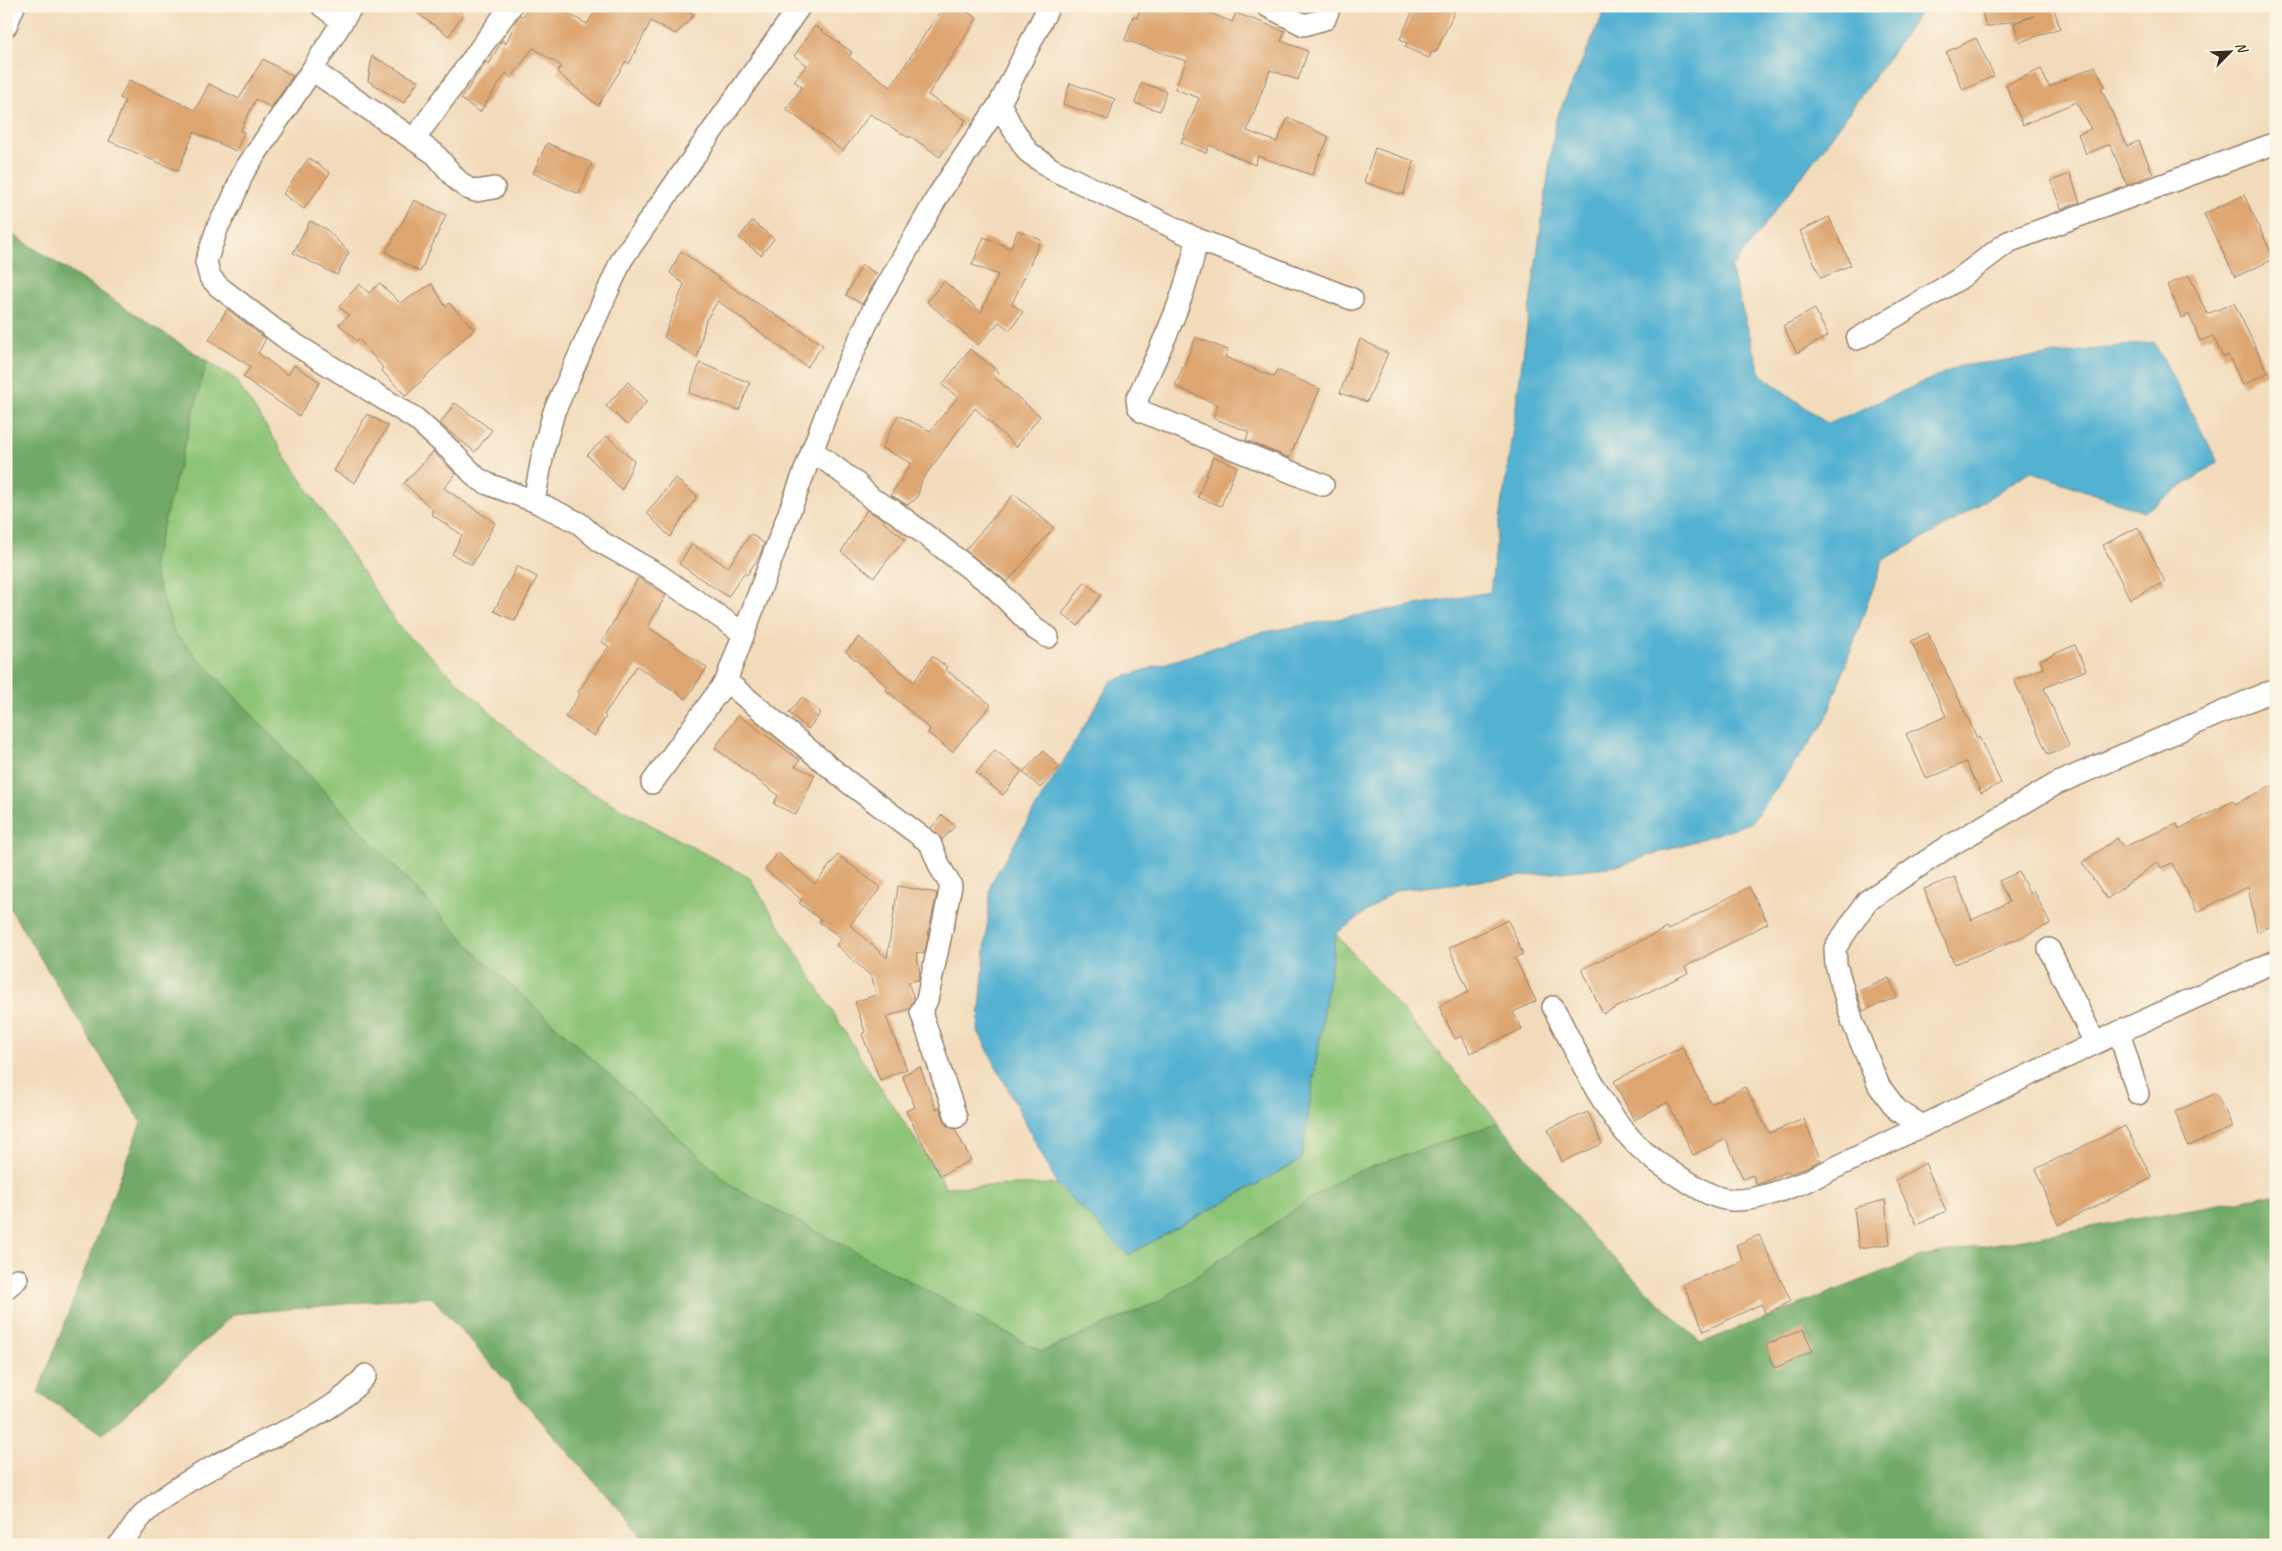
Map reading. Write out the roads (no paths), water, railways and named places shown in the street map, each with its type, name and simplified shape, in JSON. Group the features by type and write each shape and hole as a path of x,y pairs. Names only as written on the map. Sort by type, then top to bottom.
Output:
{"street":[{"path":"6,26 14,6"},
{"path":"322,6 347,14 244,171 211,244 206,262 210,277 218,286 288,340 416,419 478,478 488,484 534,501 579,523 601,542 659,575 743,633"},
{"path":"415,138 511,6"},
{"path":"534,501 544,448 554,412 622,259 800,6"},
{"path":"652,783 726,681 785,528 832,398 877,302 938,194 1000,103 1048,6"},
{"path":"1267,6 1304,25 1325,18 1330,6"},
{"path":"312,70 415,138 436,154 457,180 467,188 476,191 494,188"},
{"path":"1000,103 1010,124 1028,152 1052,169 1197,239 1352,299"},
{"path":"1856,338 1959,279 2008,242 2276,143"},
{"path":"1197,239 1189,278 1137,399 1138,406 1143,412 1323,485"},
{"path":"812,450 856,483 872,499 894,511 994,587 1036,629 1048,637"},
{"path":"726,681 848,782 930,843 940,867 951,886 927,1000 921,1012 956,1117"},
{"path":"1923,1126 1898,1111 1879,1086 1853,1023 1836,965 1835,948 1867,901 1946,848 2056,784 2276,689"},
{"path":"2049,949 2095,1044"},
{"path":"1553,1007 1612,1114 1632,1140 1667,1168 1711,1195 1730,1200 1752,1198 1805,1182 2119,1032 2276,961"},
{"path":"2119,1032 2138,1094"},
{"path":"119,1545 143,1515 157,1503 241,1452 262,1444 328,1408 357,1387 366,1376"}],"water":[{"path":"1607,6 1925,6 1824,147 1731,269 1761,375 1828,424 1960,366 2154,342 2218,462 2144,512 2030,471 1951,523 1883,560 1825,722 1751,823 1617,866 1396,890 1336,934 1301,1160 1128,1255 1057,1184 978,1031 991,883 1111,681 1259,633 1490,592 1556,119"}]}
